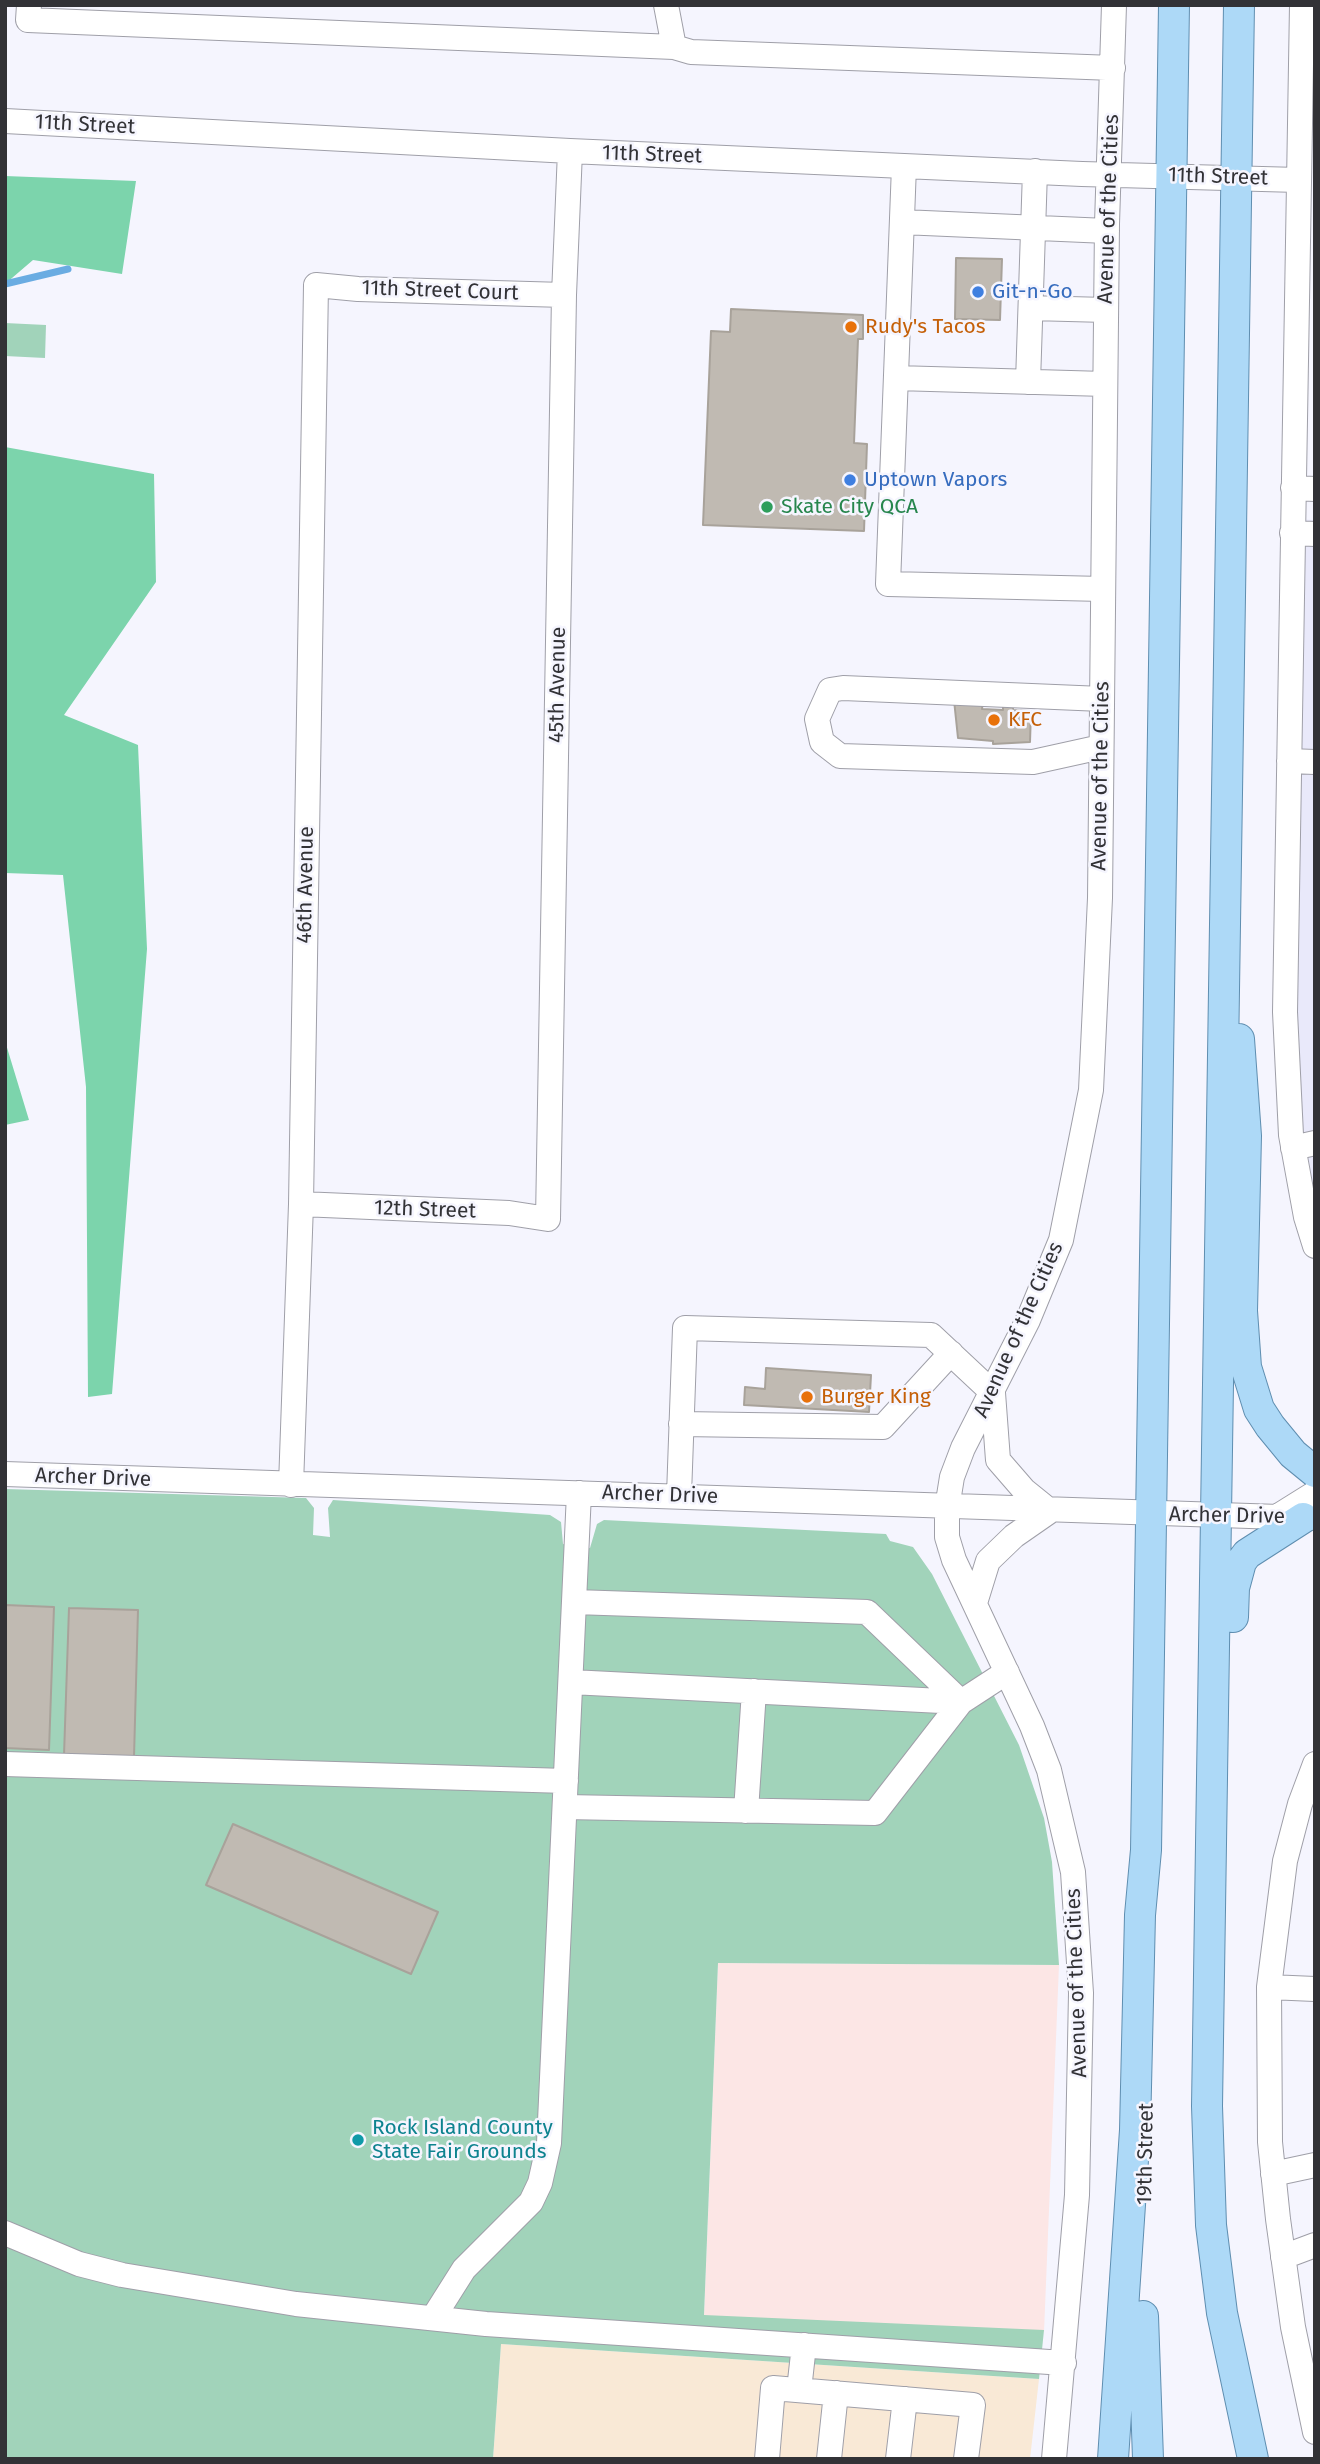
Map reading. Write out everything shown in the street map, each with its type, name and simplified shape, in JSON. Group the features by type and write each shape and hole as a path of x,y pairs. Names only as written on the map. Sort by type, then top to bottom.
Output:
{"main road":[{"path":"1113,2459 1135,2130 1140,1915 1146,1850 1174,5"},
{"path":"1239,5 1208,2064 1212,2237 1227,2348 1253,2459"},
{"path":"1224,888 1245,1102 1242,1311 1246,1367 1259,1409 1270,1426 1293,1454 1315,1472"},
{"path":"1152,1462 1157,1053"},
{"path":"1208,2064 1228,1865 1234,1588 1241,1562 1247,1554 1305,1515"},
{"name":"19th Street","path":"1146,1850 1150,1922 1143,2354 1148,2459"}],"street":[{"path":"29,5 28,20 674,47 691,52 1113,68"},
{"path":"666,5 674,47"},
{"name":"Avenue of the Cities","path":"1054,2459 1077,2195 1079,1942 1073,1872 1058,1800 1032,1726 954,1560 947,1537 947,1508 952,1477 963,1448 993,1393 1044,1285 1061,1240 1084,1131 1095,1050 1107,231 1114,5"},
{"path":"1302,5 1308,53 1308,92 1298,180 1306,237 1304,533 1289,761 1285,1012 1304,1145 1306,1217 1315,1246"},
{"name":"11th Street","path":"5,121 570,151 1035,172 1298,180"},
{"name":"45th Avenue","path":"548,1219 564,295 570,151"},
{"path":"904,166 888,584 1103,589"},
{"path":"1028,382 1035,172"},
{"path":"902,222 1107,231"},
{"name":"11th Street Court","path":"316,285 358,289 564,295"},
{"name":"46th Avenue","path":"291,1485 301,1205 316,285"},
{"path":"1031,308 1106,310"},
{"path":"896,379 1105,384"},
{"path":"1101,747 1043,760 840,756 831,752 822,742 818,731 818,712 830,690 843,688 1102,699"},
{"path":"1289,761 1315,762"},
{"name":"12th Street","path":"301,1205 509,1213 548,1219"},
{"path":"679,1495 685,1328 931,1335 993,1393 998,1460 1024,1490 1050,1511 1014,1536 988,1561 975,1603"},
{"path":"684,1351 692,1366 693,1393 699,1406 714,1413 834,1416 883,1427"},
{"path":"681,1424 883,1427 951,1353"},
{"name":"Archer Drive","path":"5,1474 679,1495 1151,1515 1305,1515"},
{"path":"433,2318 464,2269 531,2202 540,2183 550,2143 579,1493"},
{"path":"575,1602 867,1612 961,1702"},
{"path":"565,1807 875,1813 961,1702 1007,1672"},
{"path":"571,1682 961,1702"},
{"path":"746,1811 754,1691"},
{"path":"5,1764 566,1781"},
{"path":"1315,1764 1300,1804 1285,1861 1269,1987 1273,2174 1293,2327 1315,2432"},
{"path":"1269,1987 1315,1989"},
{"path":"1273,2174 1315,2165"},
{"path":"5,2233 79,2264 122,2275 296,2304 433,2318 804,2346 1064,2362"},
{"path":"1283,2257 1315,2245"},
{"path":"799,2390 804,2346"},
{"path":"767,2459 773,2388 974,2405 966,2459"},
{"path":"829,2459 836,2393"},
{"path":"898,2459 905,2399"}],"shaded area":[{"path":"1293,519 1315,520 1315,1246 1291,1135"},
{"path":"718,1963 1059,1965 1044,2332 704,2316"},
{"path":"501,2344 1039,2379 1030,2459 493,2459"}],"green space":[{"path":"5,176 136,181 122,274 33,260 5,284"},
{"path":"5,323 46,325 45,358 5,356"},
{"path":"5,447 154,474 156,582 64,715 138,745 147,949 112,1394 88,1397 86,1087 63,875 5,873"},
{"path":"5,1041 29,1120 5,1125"},
{"name":"Rock Island County State Fair Grounds","path":"5,1489 306,1498 314,1508 313,1535 330,1537 328,1508 333,1500 550,1515 561,1522 563,1544 590,1548 597,1524 604,1520 886,1534 890,1541 913,1547 932,1574 1019,1745 1044,1818 1052,1862 1059,1965 718,1963 704,2315 1044,2330 1039,2379 501,2344 493,2459 5,2459"}],"building":[{"name":"Git-n-Go","path":"956,258 1002,259 1000,320 955,319"},
{"path":"731,309 863,315 863,339 858,339 854,443 867,444 864,531 703,525 711,331 730,332"},
{"name":"KFC","path":"954,700 983,701 982,709 1003,710 1003,706 1013,706 1013,710 1031,711 1030,742 993,744 993,741 958,738"},
{"name":"Burger King","path":"766,1368 871,1375 869,1412 744,1405 745,1387 765,1389"},
{"path":"5,1605 54,1607 49,1750 5,1748"},
{"path":"69,1608 138,1610 134,1757 64,1755"},
{"path":"233,1824 438,1912 411,1974 206,1885"}],"waterway":[{"path":"5,284 68,269"}],"place":[{"name":"Git-n-Go","path":"978,292"},
{"name":"Rudy's Tacos","path":"851,327"},
{"name":"Uptown Vapors","path":"850,480"},
{"name":"Skate City QCA","path":"767,507"},
{"name":"KFC","path":"994,720"},
{"name":"Burger King","path":"807,1397"},
{"name":"Rock Island County State Fair Grounds","path":"358,2140"}]}
